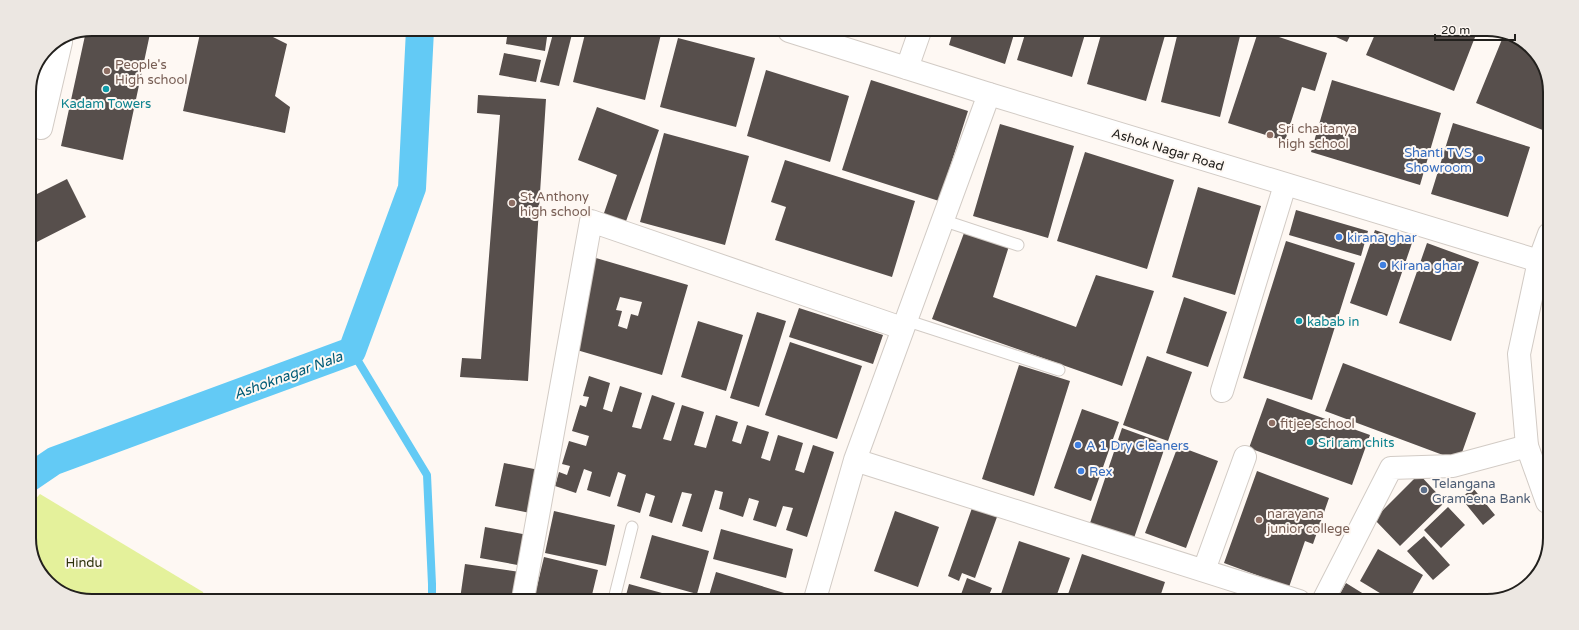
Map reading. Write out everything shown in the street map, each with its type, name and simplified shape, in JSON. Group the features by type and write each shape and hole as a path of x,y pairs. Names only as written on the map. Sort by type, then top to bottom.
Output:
{"street":[{"name":"Ashok Nagar Road","path":"805,36 1285,185 1543,262"},
{"path":"907,68 918,36"},
{"path":"41,128 60,46"},
{"path":"816,594 855,460 989,94"},
{"path":"1222,391 1285,185"},
{"path":"523,594 591,221 904,324"},
{"path":"1543,266 1519,354 1527,446 1543,491"},
{"path":"1327,594 1391,468 1453,466 1527,446"},
{"path":"1204,570 1245,457"},
{"path":"855,460 1280,594"}],"lane":[{"path":"942,220 1018,245"},
{"path":"904,324 1059,370"},
{"path":"615,594 632,527"}],"green space":[{"name":"Hindu","path":"40,494 203,592 204,594 85,594 67,588 52,578 40,560 36,542 36,498"}],"building":[{"name":"Kadam Towers","path":"150,36 123,160 61,146 85,37"},
{"path":"199,36 271,36 287,44 275,96 290,107 285,133 183,111"},
{"path":"507,36 547,36 545,51 506,44"},
{"path":"552,36 572,36 559,86 540,82"},
{"path":"584,36 661,36 645,100 573,82"},
{"path":"952,36 1013,36 1005,64 949,45"},
{"path":"1024,36 1084,36 1072,77 1017,60"},
{"path":"1101,36 1165,36 1146,101 1087,84"},
{"path":"1177,36 1240,36 1220,117 1161,102"},
{"path":"1257,36 1276,36 1327,53 1315,91 1302,87 1285,141 1228,123"},
{"path":"1334,36 1350,36 1347,42"},
{"path":"1374,36 1475,36 1454,91 1366,55"},
{"path":"678,38 755,58 736,127 660,107"},
{"path":"1502,38 1505,39 1518,45 1527,52 1539,70 1543,88 1543,130 1476,103"},
{"path":"504,53 541,60 536,82 499,75"},
{"path":"766,70 849,96 830,162 747,136"},
{"path":"871,80 968,111 939,201 842,170"},
{"path":"1332,80 1441,113 1420,185 1311,152"},
{"path":"478,95 546,99 528,381 460,377 462,358 481,359 500,115 477,113"},
{"path":"597,107 659,130 625,224 603,216 617,175 578,160"},
{"path":"1453,123 1530,147 1508,217 1431,194"},
{"path":"1000,124 1074,146 1048,238 973,216"},
{"path":"664,133 749,156 725,245 640,222"},
{"path":"1085,152 1174,180 1147,269 1057,241"},
{"path":"785,160 915,201 892,277 775,240 786,207 771,202"},
{"path":"67,179 86,217 36,242 36,194"},
{"path":"1198,187 1261,206 1235,295 1172,277"},
{"path":"1296,210 1368,231 1361,256 1289,235"},
{"path":"1375,230 1412,243 1387,316 1350,303"},
{"path":"964,233 1009,246 993,297 1076,327 1096,275 1154,291 1122,386 932,319"},
{"name":"kabab in","path":"1286,241 1355,263 1312,400 1243,378"},
{"path":"1427,243 1479,262 1451,341 1399,323"},
{"path":"596,258 688,285 662,375 570,348","holes":["620,297 642,302 638,316 631,314 627,329 618,326 622,311 616,310"]},
{"path":"1184,297 1227,312 1208,367 1166,353"},
{"path":"799,308 883,335 873,364 789,337"},
{"path":"757,312 786,321 759,407 730,398"},
{"path":"698,321 743,335 726,391 681,377"},
{"path":"790,342 862,366 837,439 765,415"},
{"path":"1147,356 1192,372 1168,441 1123,425"},
{"path":"1343,363 1476,413 1459,461 1325,411"},
{"path":"1019,365 1070,381 1034,496 982,479"},
{"path":"589,376 610,383 603,409 612,412 620,386 642,393 632,427 641,429 652,395 675,403 663,439 671,441 682,405 704,412 694,445 706,448 716,415 738,422 732,441 741,444 747,425 769,432 761,458 770,461 778,435 803,443 795,470 804,473 813,445 834,452 807,537 786,530 793,508 783,506 776,527 753,520 759,501 749,498 743,517 719,509 723,492 715,490 702,532 682,526 692,494 682,492 672,523 649,516 655,496 646,493 640,513 617,506 626,475 618,472 610,497 587,490 592,472 584,469 576,493 555,486 559,472 567,475 570,466 562,464 569,441 586,446 589,436 572,431 580,405 586,407 589,397 583,396"},
{"name":"Sri ram chits","path":"1267,398 1370,435 1352,485 1249,448"},
{"path":"1082,409 1119,422 1091,501 1054,488"},
{"path":"1122,428 1166,444 1134,538 1090,523"},
{"path":"1178,446 1218,461 1186,548 1145,533"},
{"path":"504,463 539,470 530,513 495,506"},
{"path":"1257,471 1329,498 1313,544 1305,541 1289,587 1224,563"},
{"path":"1419,474 1445,502 1400,546 1374,519"},
{"path":"1473,488 1495,515 1483,525 1461,498"},
{"path":"1448,507 1465,525 1441,548 1424,530"},
{"path":"972,508 997,517 975,578 962,573 959,581 948,576"},
{"path":"554,511 615,525 606,566 545,553"},
{"path":"895,511 939,527 918,587 874,571"},
{"path":"485,527 528,535 523,566 480,558"},
{"path":"721,529 793,549 786,578 713,559"},
{"path":"652,535 709,551 697,594 640,578"},
{"path":"1424,536 1450,565 1433,580 1407,551"},
{"path":"1019,541 1070,558 1057,594 1001,594"},
{"path":"1378,549 1423,575 1412,594 1381,594 1360,581"},
{"path":"1082,554 1165,582 1161,594 1068,594"},
{"path":"544,557 598,570 592,594 535,594"},
{"path":"465,564 520,572 517,594 461,594"},
{"path":"716,572 788,594 709,594"},
{"path":"967,578 992,588 990,594 961,594"},
{"path":"1346,583 1364,594 1340,594"},
{"path":"629,584 666,594 626,594"}],"waterway":[{"name":"Ashoknagar Nala","path":"36,473 54,461 352,351 412,188 420,36"},
{"path":"352,351 427,475 432,594"}],"place":[{"name":"People's High school","path":"107,71"},
{"name":"Kadam Towers","path":"106,89"},
{"name":"Sri chaitanya high school","path":"1270,135"},
{"name":"Shanti TVS Showroom","path":"1480,159"},
{"name":"St Anthony high school","path":"512,203"},
{"name":"kirana ghar","path":"1339,237"},
{"name":"Kirana ghar","path":"1383,265"},
{"name":"kabab in","path":"1299,321"},
{"name":"fitjee school","path":"1272,423"},
{"name":"Sri ram chits","path":"1310,442"},
{"name":"A 1 Dry Cleaners","path":"1078,445"},
{"name":"Rex","path":"1081,471"},
{"name":"Telangana Grameena Bank","path":"1424,490"},
{"name":"narayana junior college","path":"1259,520"}]}
